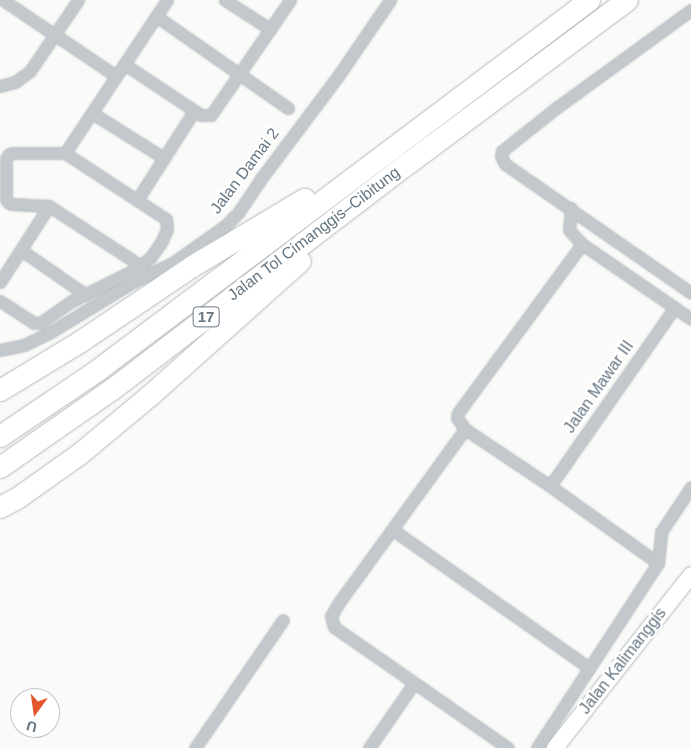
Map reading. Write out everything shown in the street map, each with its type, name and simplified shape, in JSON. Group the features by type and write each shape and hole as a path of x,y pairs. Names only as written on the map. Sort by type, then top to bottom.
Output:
{"highway":[{"name":"Jalan Tol Cimanggis–Cibitung","path":"0,436 96,371 589,0"},
{"name":"Jalan Tol Cimanggis–Cibitung","path":"0,467 112,389 408,163 627,0"},
{"path":"0,390 79,342 192,266 397,144"},
{"path":"0,507 17,498 79,454 150,395 408,163"}],"main road":[{"name":"Jalan Kalimanggis","path":"555,748 691,575"}],"street":[{"path":"3,0 116,76"},
{"path":"0,86 15,82 30,72 78,0"},
{"path":"65,153 166,0"},
{"path":"225,0 270,30"},
{"path":"124,64 194,111 204,116 214,113 290,0"},
{"name":"Jalan Damai 2","path":"0,350 24,345 49,332 133,282 174,262 226,225 238,213 260,180 338,76 390,0"},
{"path":"691,10 556,108 502,151 501,156 505,164 691,293"},
{"path":"156,16 288,108"},
{"path":"137,200 194,111"},
{"path":"92,113 164,158"},
{"path":"1,305 34,323 40,324 72,302 138,268 151,258 166,229 166,219 65,153 5,153 6,198 8,202 12,204 49,206 135,262 138,268"},
{"path":"0,282 49,206"},
{"path":"571,208 570,230 582,244 691,319"},
{"path":"582,244 458,413 459,423 658,563"},
{"path":"21,250 86,295"},
{"path":"620,270 631,251"},
{"name":"Jalan Mawar III","path":"550,486 674,308"},
{"path":"465,429 331,616 334,627 507,748"},
{"path":"537,748 658,563 661,532 691,487"},
{"path":"393,530 589,668"},
{"path":"195,748 283,620"},
{"path":"369,748 414,683"}]}
